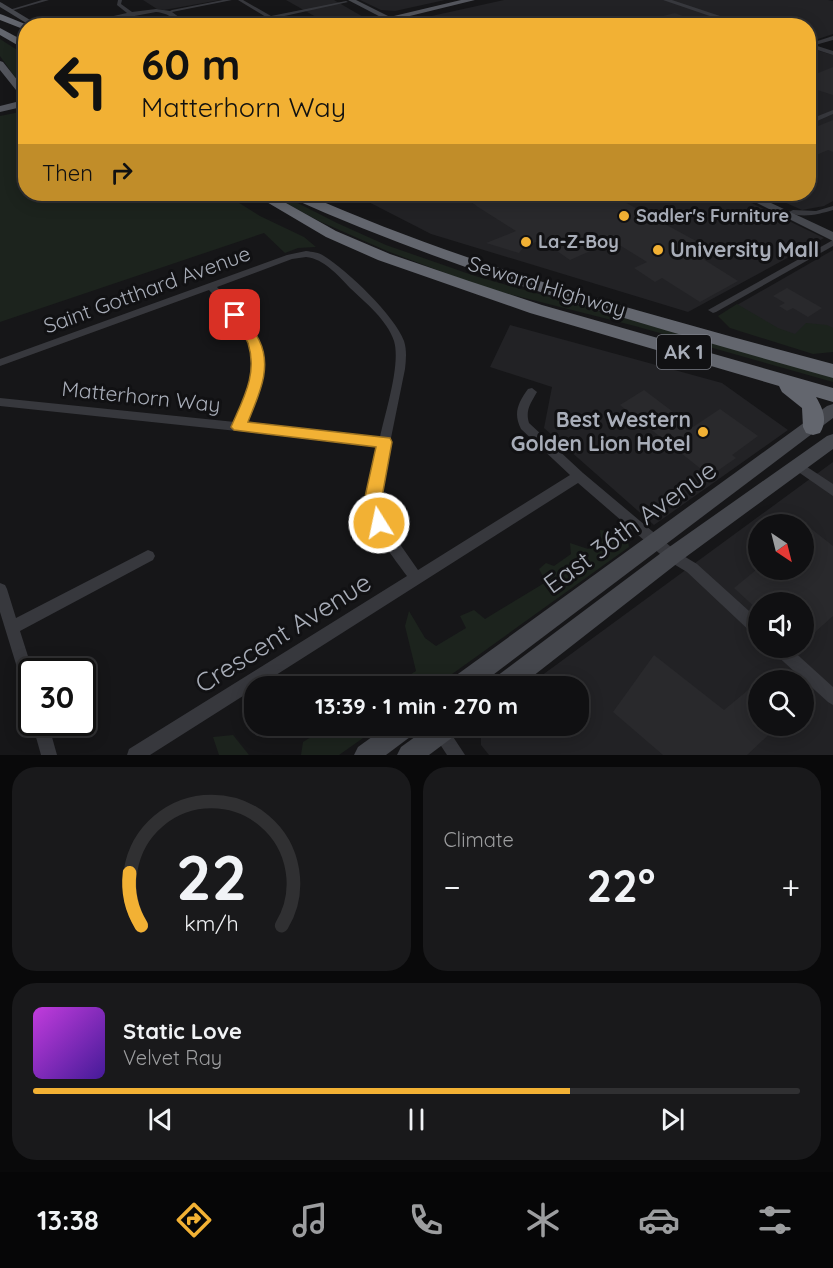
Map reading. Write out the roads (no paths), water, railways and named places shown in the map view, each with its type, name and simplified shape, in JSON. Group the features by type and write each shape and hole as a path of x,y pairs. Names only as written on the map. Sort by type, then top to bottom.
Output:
{"highway":[{"path":"0,17 18,24"},
{"path":"0,17 18,28"},
{"path":"0,31 18,42"},
{"name":"Seward Highway","path":"272,201 331,234 404,264 536,309 833,395"},
{"name":"Seward Highway","path":"309,201 455,261 552,292 833,370"},
{"path":"773,378 811,404 815,415 813,427"}],"main road":[{"path":"347,0 384,18"},
{"path":"402,18 469,1"},
{"path":"0,4 24,18"},
{"path":"0,64 18,88"},
{"path":"0,104 18,100"},
{"path":"0,109 18,105"},
{"path":"765,201 801,219 814,221"},
{"path":"765,201 833,237"},
{"path":"766,201 833,230"},
{"name":"East 36th Avenue","path":"514,676 833,410"},
{"name":"East 36th Avenue","path":"475,676 664,550 798,466 833,440"},
{"path":"366,755 392,736"},
{"path":"410,755 433,736"}],"street":[{"path":"11,10 48,0"},
{"path":"120,0 119,4 131,14"},
{"path":"111,18 154,10 172,11 230,0"},
{"path":"240,0 270,17"},
{"path":"265,18 347,0"},
{"path":"666,0 722,18"},
{"path":"172,11 180,18"},
{"path":"816,44 833,38"},
{"path":"816,48 833,53"},
{"path":"816,119 833,112"},
{"path":"793,212 816,213 833,209"},
{"path":"814,221 833,209"},
{"path":"713,310 833,243"},
{"name":"Saint Gotthard Avenue","path":"0,363 290,257 306,254 323,259 386,320 398,337 400,369 385,442"},
{"path":"211,286 248,330 257,355 258,377 239,427"},
{"path":"532,392 522,409 522,422 579,476 664,550 692,568 748,620"},
{"name":"Matterhorn Way","path":"0,402 385,442"},
{"path":"385,442 374,497 375,511 384,533 416,577"},
{"path":"798,466 833,491"},
{"name":"Crescent Avenue","path":"135,755 579,476"},
{"path":"12,628 148,556"},
{"path":"0,589 21,658"},
{"path":"790,658 833,697"},
{"path":"44,736 49,755"},
{"path":"446,736 457,755"}],"place":[{"name":"Sadler's Furniture","path":"624,216"},
{"name":"La-Z-Boy","path":"526,242"},
{"name":"University Mall","path":"658,250"},
{"name":"Best Western Golden Lion Hotel","path":"703,432"}]}
